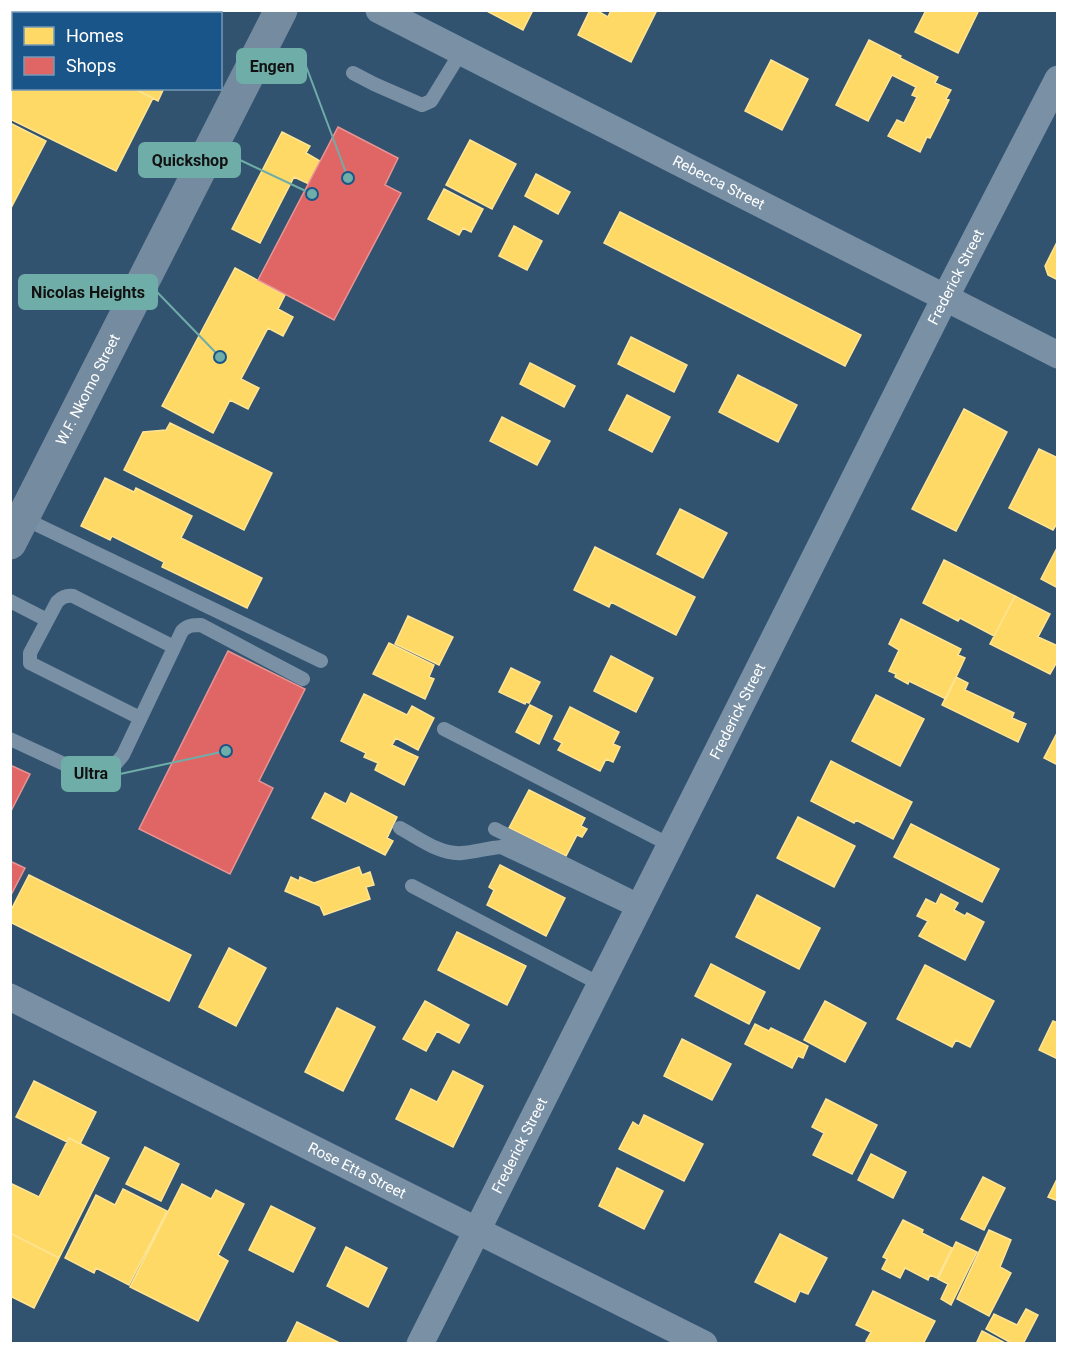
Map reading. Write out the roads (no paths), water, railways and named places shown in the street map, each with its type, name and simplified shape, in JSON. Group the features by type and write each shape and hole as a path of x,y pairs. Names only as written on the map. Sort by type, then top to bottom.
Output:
{"main road":[{"name":"W.F. Nkomo Street","path":"17,530 281,10"}],"street":[{"name":"Rebecca Street","path":"379,10 1058,355"},
{"name":"Frederick Street","path":"420,1344 945,298 1058,80"},
{"name":"Rose Etta Street","path":"10,997 704,1344"}],"lane":[{"path":"353,73 422,105 430,101 461,52"},
{"path":"17,530 321,661"},
{"path":"140,718 30,663 30,653 57,602 68,595 174,647"},
{"path":"10,601 47,620"},
{"path":"10,739 88,775 95,777 103,775 111,770 123,755 182,631 193,625 201,625 303,678"},
{"path":"444,729 670,845"},
{"path":"400,828 450,853 461,854 501,847 639,906"},
{"path":"495,829 639,906"},
{"path":"412,886 600,984"}],"place":[{"name":"Engen","path":"348,178"},
{"name":"Quickshop","path":"312,194"},
{"name":"Nicolas Heights","path":"220,357"},
{"name":"Ultra","path":"226,751"}]}
